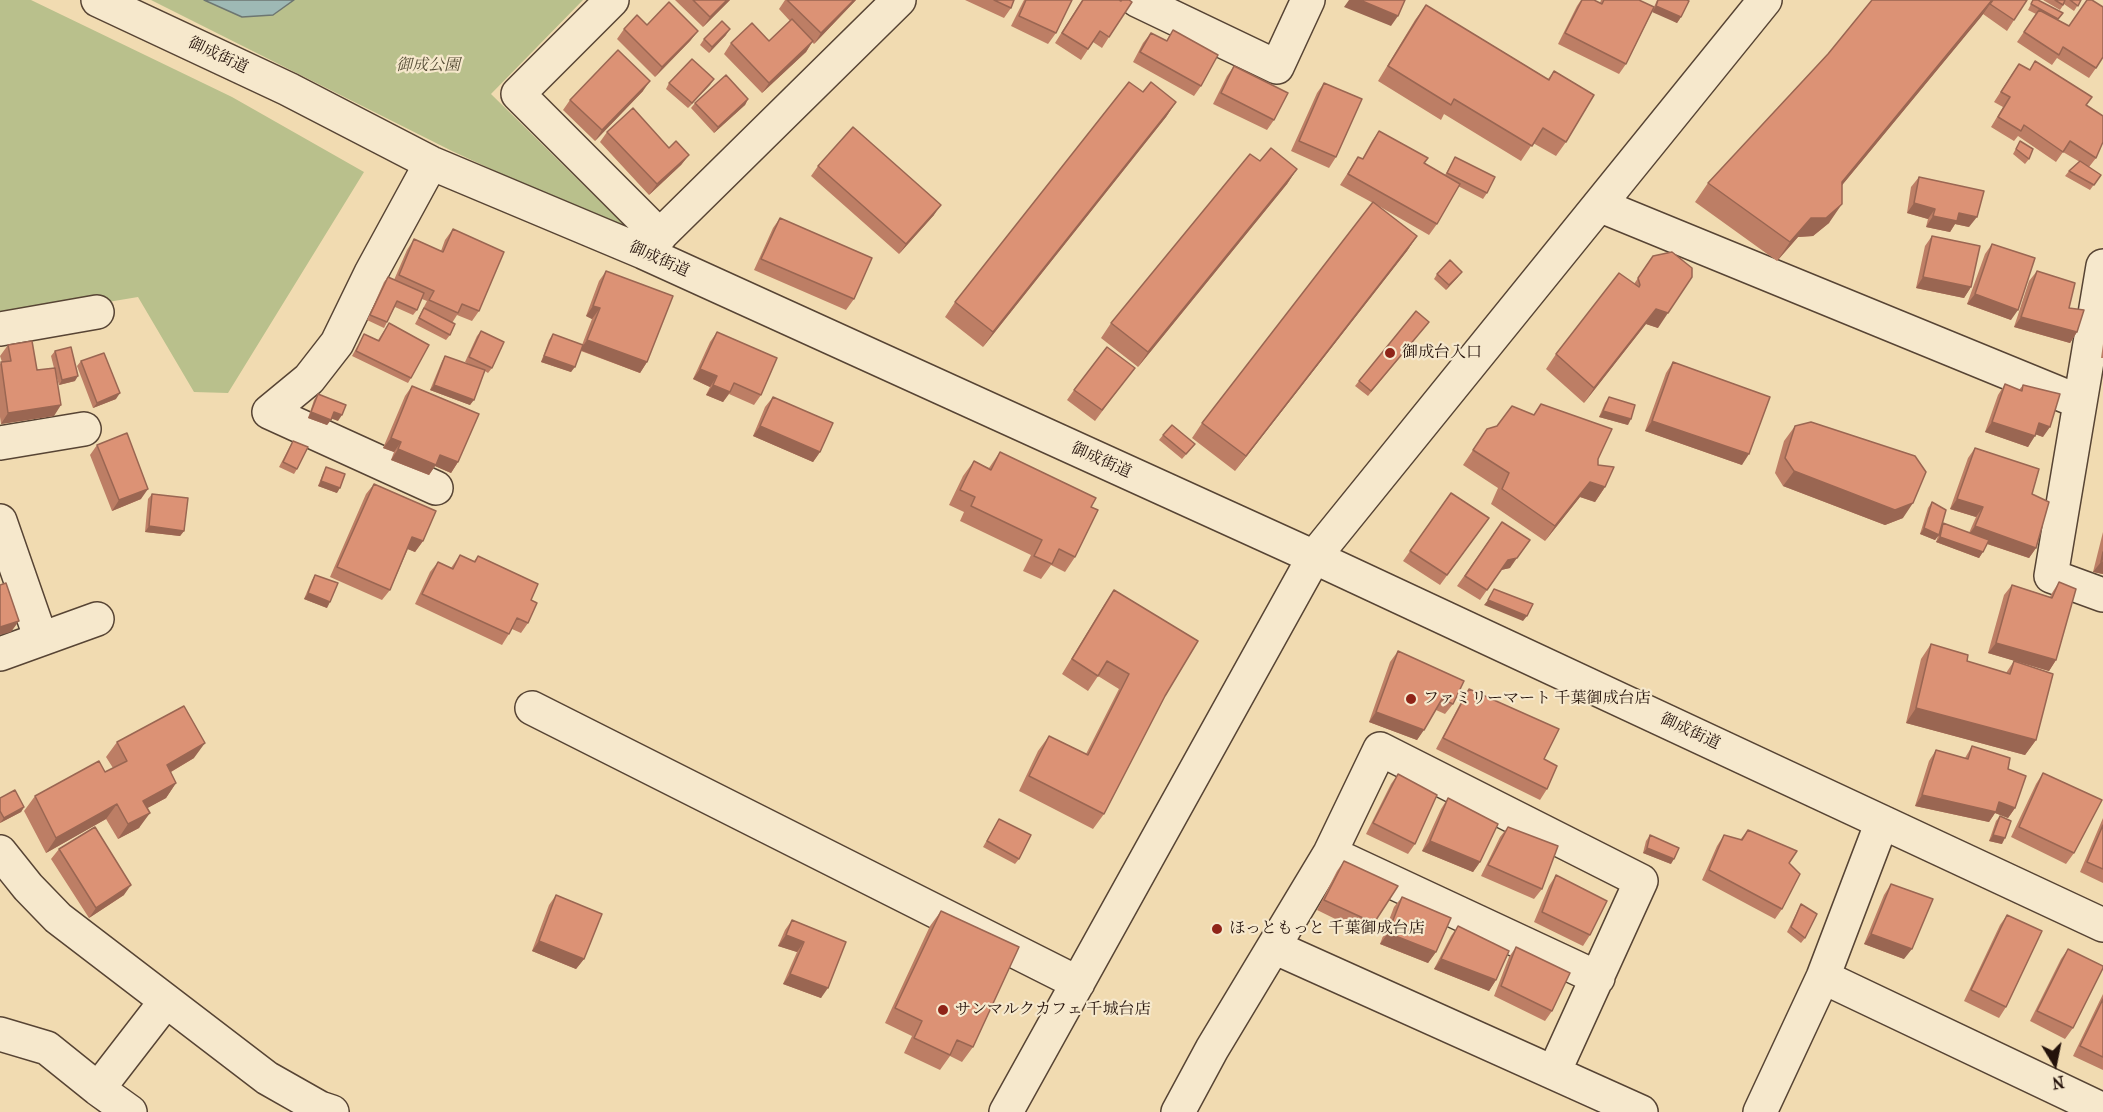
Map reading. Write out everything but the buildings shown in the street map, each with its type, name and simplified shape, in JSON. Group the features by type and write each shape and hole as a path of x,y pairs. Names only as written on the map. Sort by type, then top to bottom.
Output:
{"street":[{"name":"御成街道","path":"98,0 288,89 431,163 651,244 1314,558 2103,925"},
{"path":"612,0 518,94 651,244 899,0"},
{"path":"1137,0 1277,67 1308,0"},
{"path":"1006,1112 1314,558 1766,0"},
{"path":"431,163 371,273 337,343 309,380 268,412 436,488"},
{"path":"1599,205 2080,402"},
{"path":"2103,266 2051,576 2103,595"},
{"path":"0,329 97,312"},
{"path":"0,443 84,429"},
{"path":"0,521 40,639"},
{"path":"0,654 97,619"},
{"path":"532,708 1078,983"},
{"path":"1178,1112 1212,1049 1330,853 1380,749 1641,881 1554,1071"},
{"path":"1760,1112 1823,977 1882,822"},
{"path":"0,852 28,887 58,918 267,1078 320,1108 332,1112"},
{"path":"1330,853 1598,978"},
{"path":"1274,947 1641,1112"},
{"path":"1823,977 2103,1110"},
{"path":"98,1089 166,1002"},
{"path":"0,1034 46,1048 130,1112"}],"green space":[{"path":"0,0 31,0 232,97 364,172 228,393 194,392 138,297 0,320"},
{"name":"御成公園","path":"151,0 204,0 242,17 273,15 294,0 583,0 491,94 625,226 621,229 452,151"}],"water":[{"path":"204,0 294,0 273,15 242,17"}],"place":[{"name":"御成台入口","path":"1390,353"},
{"name":"ファミリーマート 千葉御成台店","path":"1411,699"},
{"name":"ほっともっと 千葉御成台店","path":"1217,929"},
{"name":"サンマルクカフェ 千城台店","path":"943,1010"}]}
